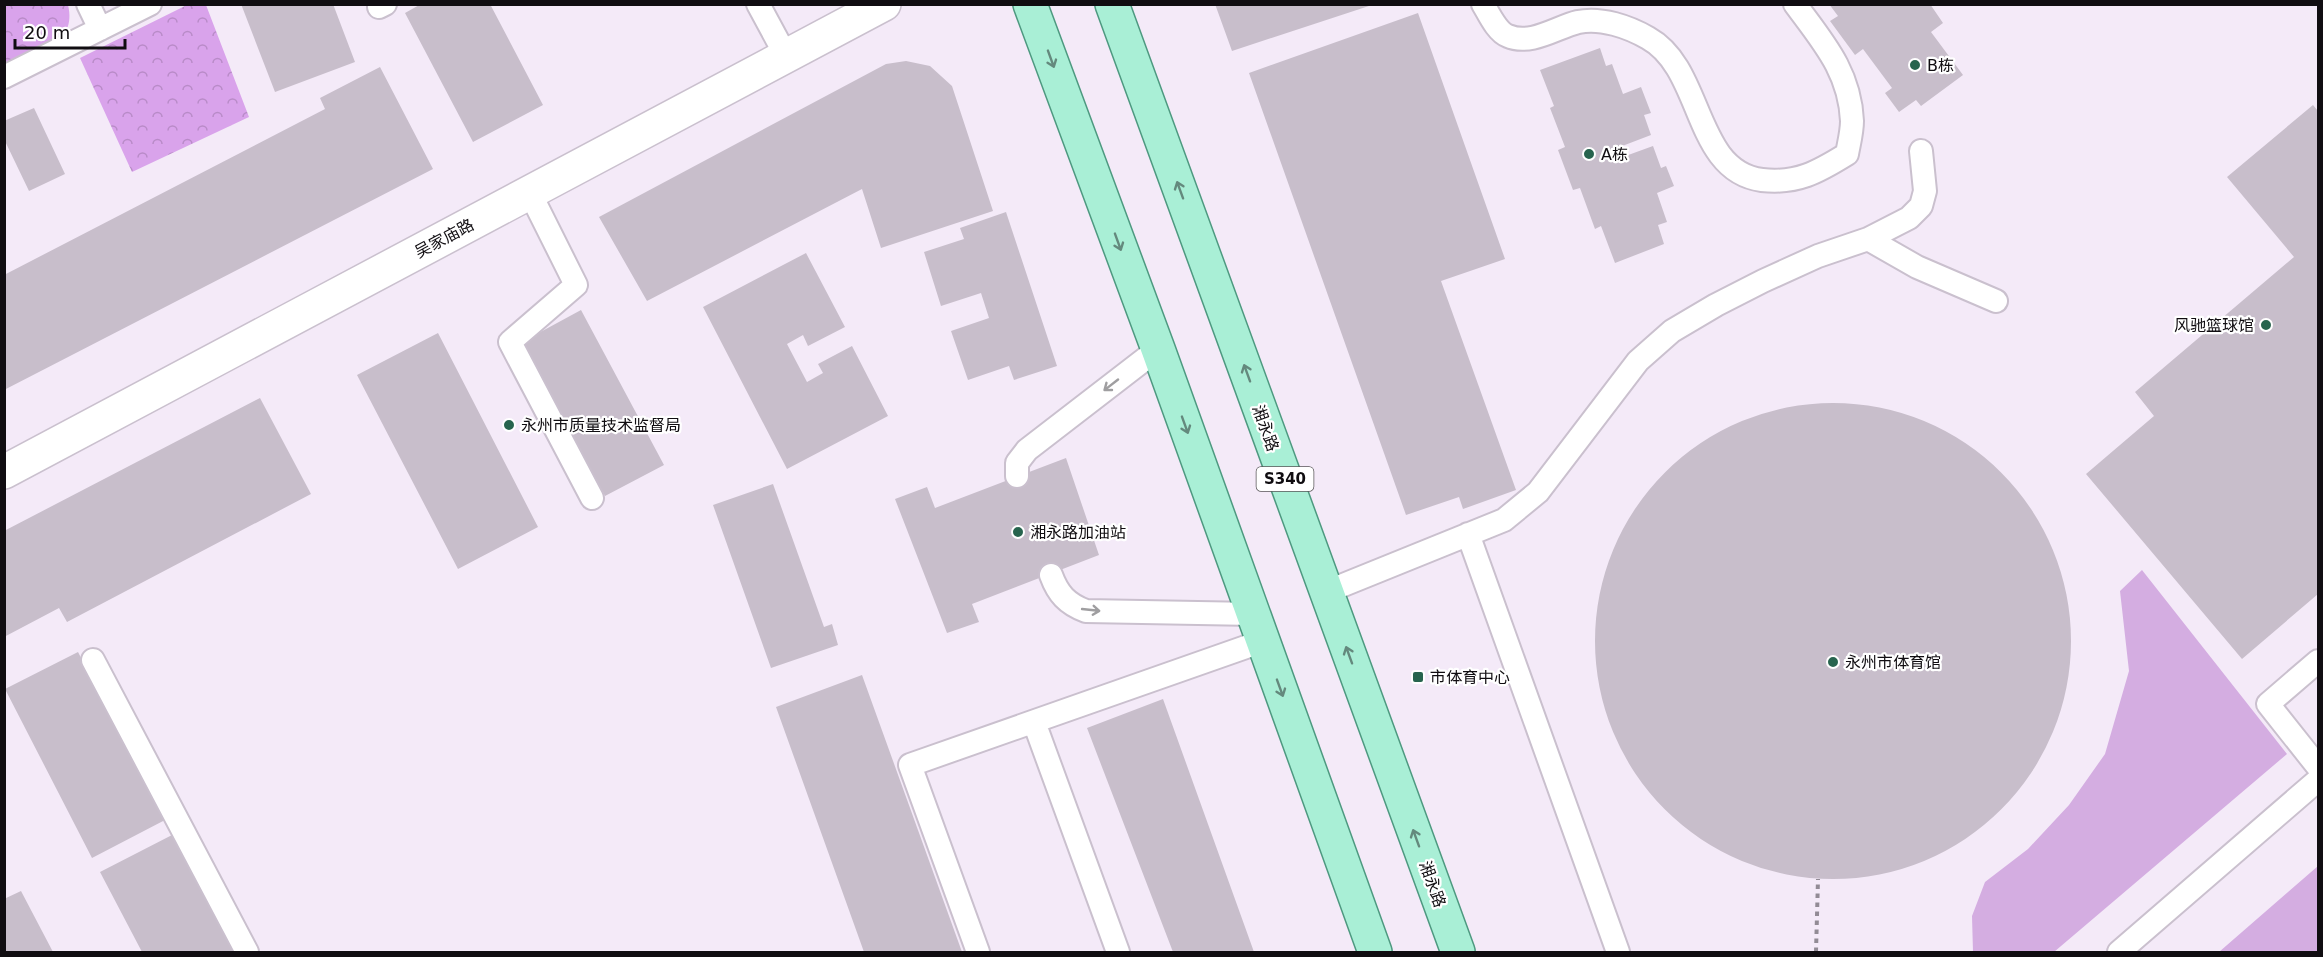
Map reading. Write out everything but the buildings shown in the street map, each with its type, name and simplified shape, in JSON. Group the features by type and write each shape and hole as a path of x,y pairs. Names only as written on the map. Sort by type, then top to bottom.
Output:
{"main road":[{"path":"1030,4 1158,349 1375,952"},
{"name":"湘永路","path":"1112,4 1458,952"}],"street":[{"name":"吴家庙路","path":"4,472 885,4"}],"lane":[{"path":"88,4 100,28"},
{"path":"4,77 150,4"},
{"path":"758,4 786,56"},
{"path":"1483,4 1494,22 1507,36 1529,39 1580,22 1607,22 1631,29 1651,39 1672,57 1687,85 1709,138 1728,164 1747,178 1782,182 1818,172 1847,154 1852,123 1848,87 1832,54 1795,4"},
{"path":"1326,591 1504,520 1538,492 1638,361 1672,331 1763,281 1818,256 1868,239 1909,218 1921,206 1925,191 1921,151"},
{"path":"530,193 576,285 510,342 592,498"},
{"path":"1868,239 1917,267 1996,300"},
{"path":"1017,476 1017,463 1027,450 1158,349"},
{"path":"1468,534 1618,952"},
{"path":"1051,575 1060,594 1072,606 1086,611 1259,628"},
{"path":"978,952 910,765 1034,722 1259,628"},
{"path":"93,660 247,952"},
{"path":"2319,661 2268,704 2319,767"},
{"path":"1034,722 1118,952"},
{"path":"2119,952 2319,780"}],"path":[{"path":"1816,952 1818,879"}],"shaded area":[{"path":"2142,570 2287,754 2054,952 1973,952 1972,916 1985,882 2028,849 2069,805 2105,754 2129,671 2120,591"},
{"path":"2318,866 2318,952 2219,952"}],"green space":[{"path":"189,4 206,5 249,117 132,172 80,58"},
{"path":"5,5 68,5 69,19 66,30 51,47 5,70"}],"place":[{"name":"B栋","path":"1915,65"},
{"name":"A栋","path":"1589,154"},
{"name":"风驰篮球馆","path":"2266,325"},
{"name":"永州市质量技术监督局","path":"509,425"},
{"name":"湘永路加油站","path":"1018,532"},
{"name":"永州市体育馆","path":"1833,662"},
{"name":"市体育中心","path":"1418,677"}]}
